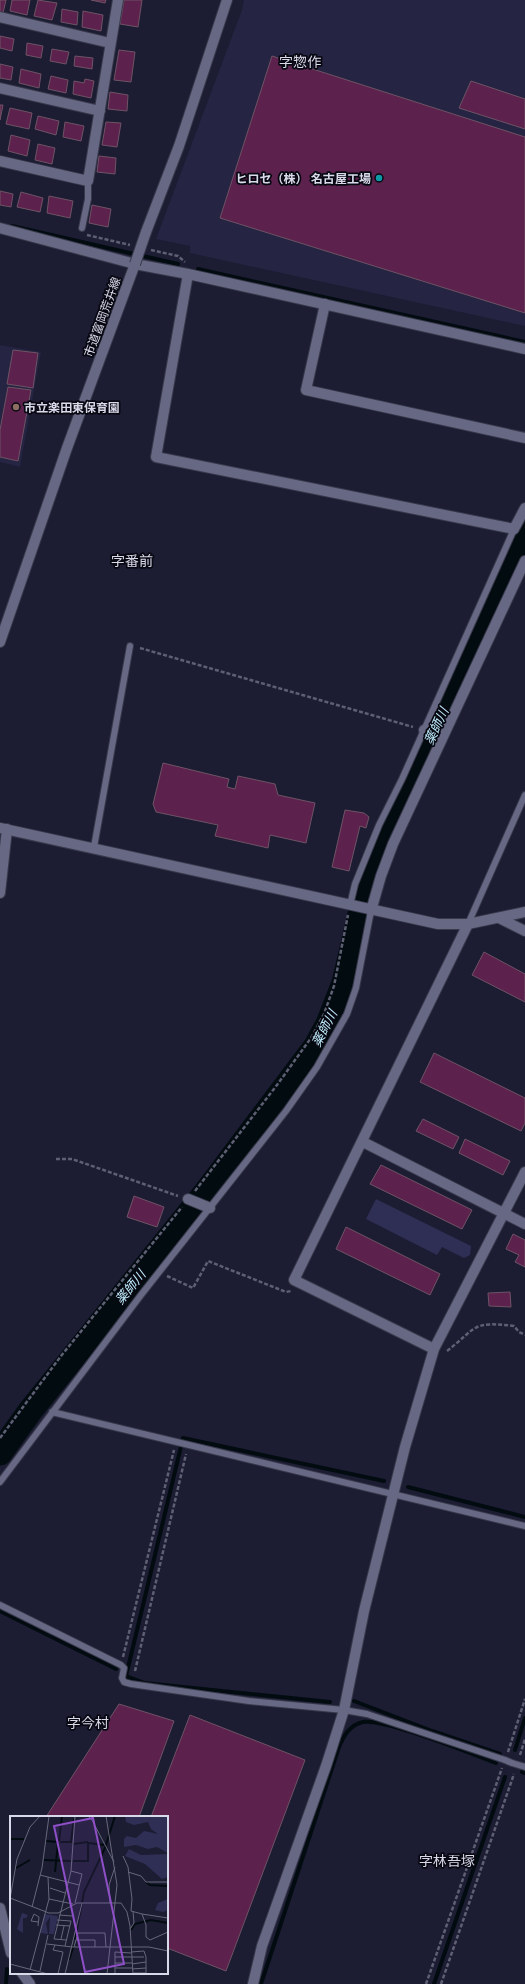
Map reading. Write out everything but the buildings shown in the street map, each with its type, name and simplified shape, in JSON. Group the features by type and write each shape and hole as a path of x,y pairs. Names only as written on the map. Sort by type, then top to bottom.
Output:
{"street":[{"path":"0,161 88,181 118,0"},
{"name":"市道富岡荒井線","path":"0,642 67,448 179,146 227,0"},
{"path":"0,17 110,43"},
{"path":"0,88 100,111"},
{"path":"0,228 135,264 188,274 525,349"},
{"path":"188,274 156,457 515,528 525,508"},
{"path":"325,304 306,390 525,438"},
{"path":"371,911 380,876 390,849 525,561"},
{"path":"424,730 443,735"},
{"path":"0,893 3,828 94,847 371,911 438,924 468,924 525,912"},
{"path":"499,918 525,931"},
{"path":"438,1352 294,1280 363,1142 468,924"},
{"path":"363,1142 525,1224"},
{"path":"253,1984 262,1946 326,1766 344,1710 364,1611 405,1447 438,1352 503,1213 525,1172"},
{"path":"188,1199 210,1208"},
{"path":"0,1908 10,1949"},
{"path":"23,1974 30,1984"}],"lane":[{"path":"82,228 88,199 88,181"},
{"path":"350,905 363,861 515,528"},
{"path":"94,847 130,646"},
{"path":"468,924 525,795"},
{"path":"0,1482 159,1273 286,1111 318,1067 347,1014 356,988 371,911"},
{"path":"52,1412 187,1446 525,1526"},
{"path":"0,1605 121,1665 124,1668 122,1678 124,1682 249,1701 344,1710 379,1718 525,1768"}],"path":[{"path":"130,646 424,730"},
{"path":"0,1438 65,1350 188,1199 311,1038 324,1014 334,986 350,905"},
{"path":"56,1159 72,1159 188,1199"},
{"path":"159,1273 193,1288 208,1261 286,1292 293,1291 299,1283"},
{"path":"438,1352 475,1326 490,1323 514,1326 519,1332 525,1335"},
{"path":"121,1665 176,1443"},
{"path":"135,1672 187,1446"},
{"path":"509,1750 525,1699"},
{"path":"519,1757 525,1739"},
{"path":"426,1984 499,1776"},
{"path":"441,1984 512,1779"}],"shaded area":[{"path":"244,0 525,0 525,326 190,253 190,246 156,239 242,10"},
{"name":"市立楽田東保育園","path":"0,345 41,352 20,467 0,462"},
{"path":"376,1199 471,1246 470,1255 464,1258 442,1247 437,1255 366,1219"}],"waterway":[{"path":"12,226 178,264"},
{"path":"198,269 525,342"},
{"name":"薬師川","path":"0,1453 30,1411 206,1192 316,1046 328,1024 344,983 371,867 525,534"},
{"path":"126,1676 183,1438 384,1481"},
{"path":"408,1487 525,1517"},
{"path":"0,1611 116,1669"},
{"path":"125,1676 144,1683 330,1702"},
{"path":"354,1701 432,1731 500,1754"},
{"path":"515,1750 525,1718"},
{"path":"261,1984 339,1747 345,1735 354,1725 363,1722 374,1722 389,1725 496,1763"},
{"path":"434,1984 505,1777"},
{"path":"6,1984 7,1969"}],"place":[{"name":"ヒロセ（株） 名古屋工場","path":"379,178"},
{"name":"市立楽田東保育園","path":"16,407"}],"district":[{"name":"字惣作","path":"300,62"},
{"name":"字番前","path":"132,561"},
{"name":"字今村","path":"88,1723"},
{"name":"字林吾塚","path":"447,1861"}]}
